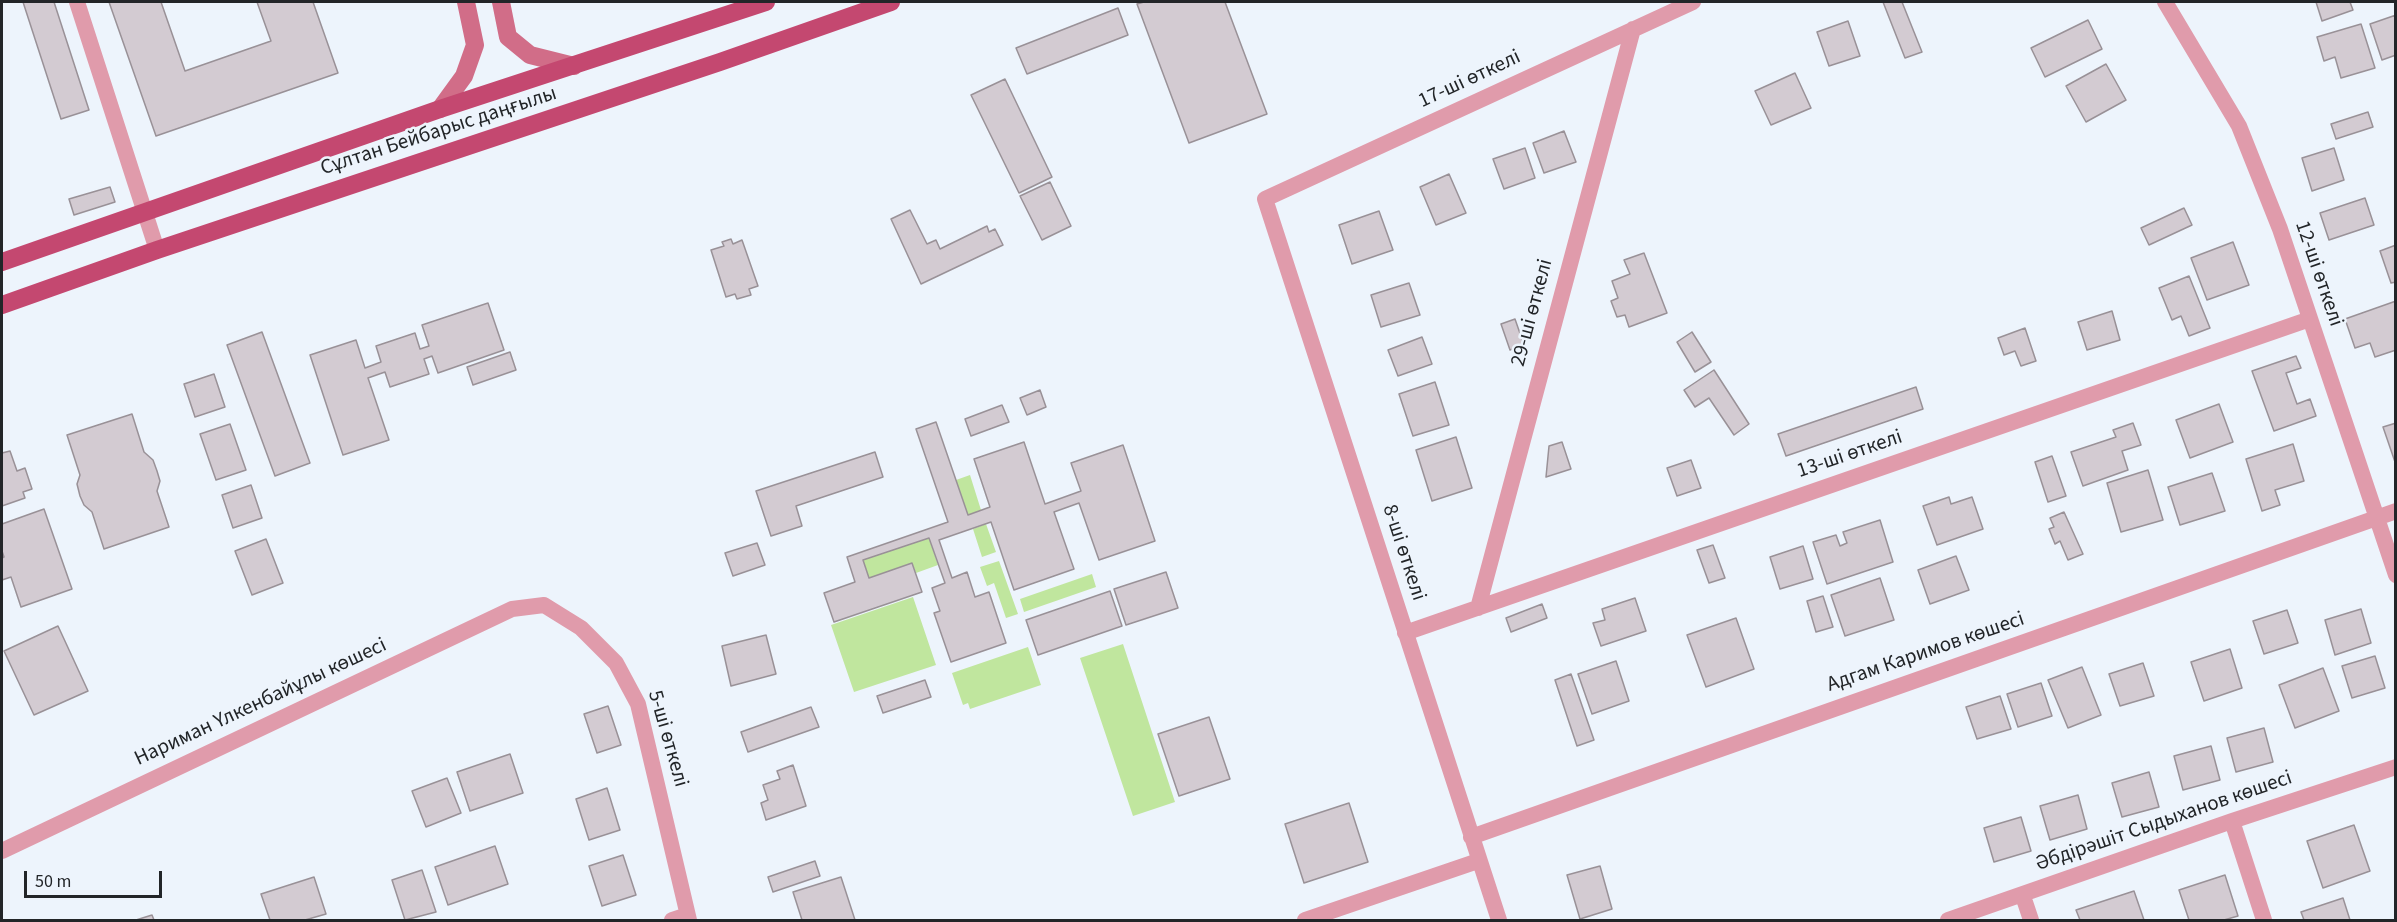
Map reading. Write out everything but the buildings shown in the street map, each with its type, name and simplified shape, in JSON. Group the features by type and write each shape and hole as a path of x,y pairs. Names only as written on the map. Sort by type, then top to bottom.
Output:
{"main road":[{"name":"Сұлтан Бейбарыс даңғылы","path":"2,262 440,109 766,2"},
{"name":"Сұлтан Бейбарыс даңғылы","path":"2,305 157,250 720,62 891,2"}],"street":[{"path":"77,2 157,250"},
{"path":"440,109 464,76 475,45 466,2"},
{"path":"501,2 508,37 530,55 574,66"},
{"name":"17-ші өткелі","path":"1265,199 1693,2"},
{"name":"12-ші өткелі","path":"2165,2 2239,126 2280,229 2396,575"},
{"name":"29-ші өткелі","path":"1478,608 1633,29"},
{"name":"8-ші өткелі","path":"1265,199 1499,921"},
{"name":"13-ші өткелі","path":"1405,633 2310,319"},
{"name":"Адгам Каримов көшесі","path":"1471,837 2396,511"},
{"name":"Нариман Үлкенбайұлы көшесі","path":"2,851 512,609 544,605"},
{"name":"5-ші өткелі","path":"544,605 581,628 615,663 638,704 683,919"},
{"name":"Әбдірәшіт Сыдыханов көшесі","path":"1948,921 2232,820 2396,767"},
{"path":"2232,820 2264,921"},
{"path":"1305,921 1478,861"},
{"path":"2023,896 2031,921"}],"green space":[{"path":"970,475 981,510 968,515 956,480"},
{"path":"986,524 996,552 982,557 973,529"},
{"path":"929,538 938,565 916,573 912,563 869,578 863,560"},
{"path":"999,561 1018,614 1006,618 994,583 987,586 980,567"},
{"path":"1092,574 1096,587 1024,612 1020,599"},
{"path":"913,597 936,665 854,692 831,625"},
{"path":"1123,644 1175,802 1133,816 1080,658"},
{"path":"1028,647 1041,685 970,709 968,703 963,705 952,673"}]}
